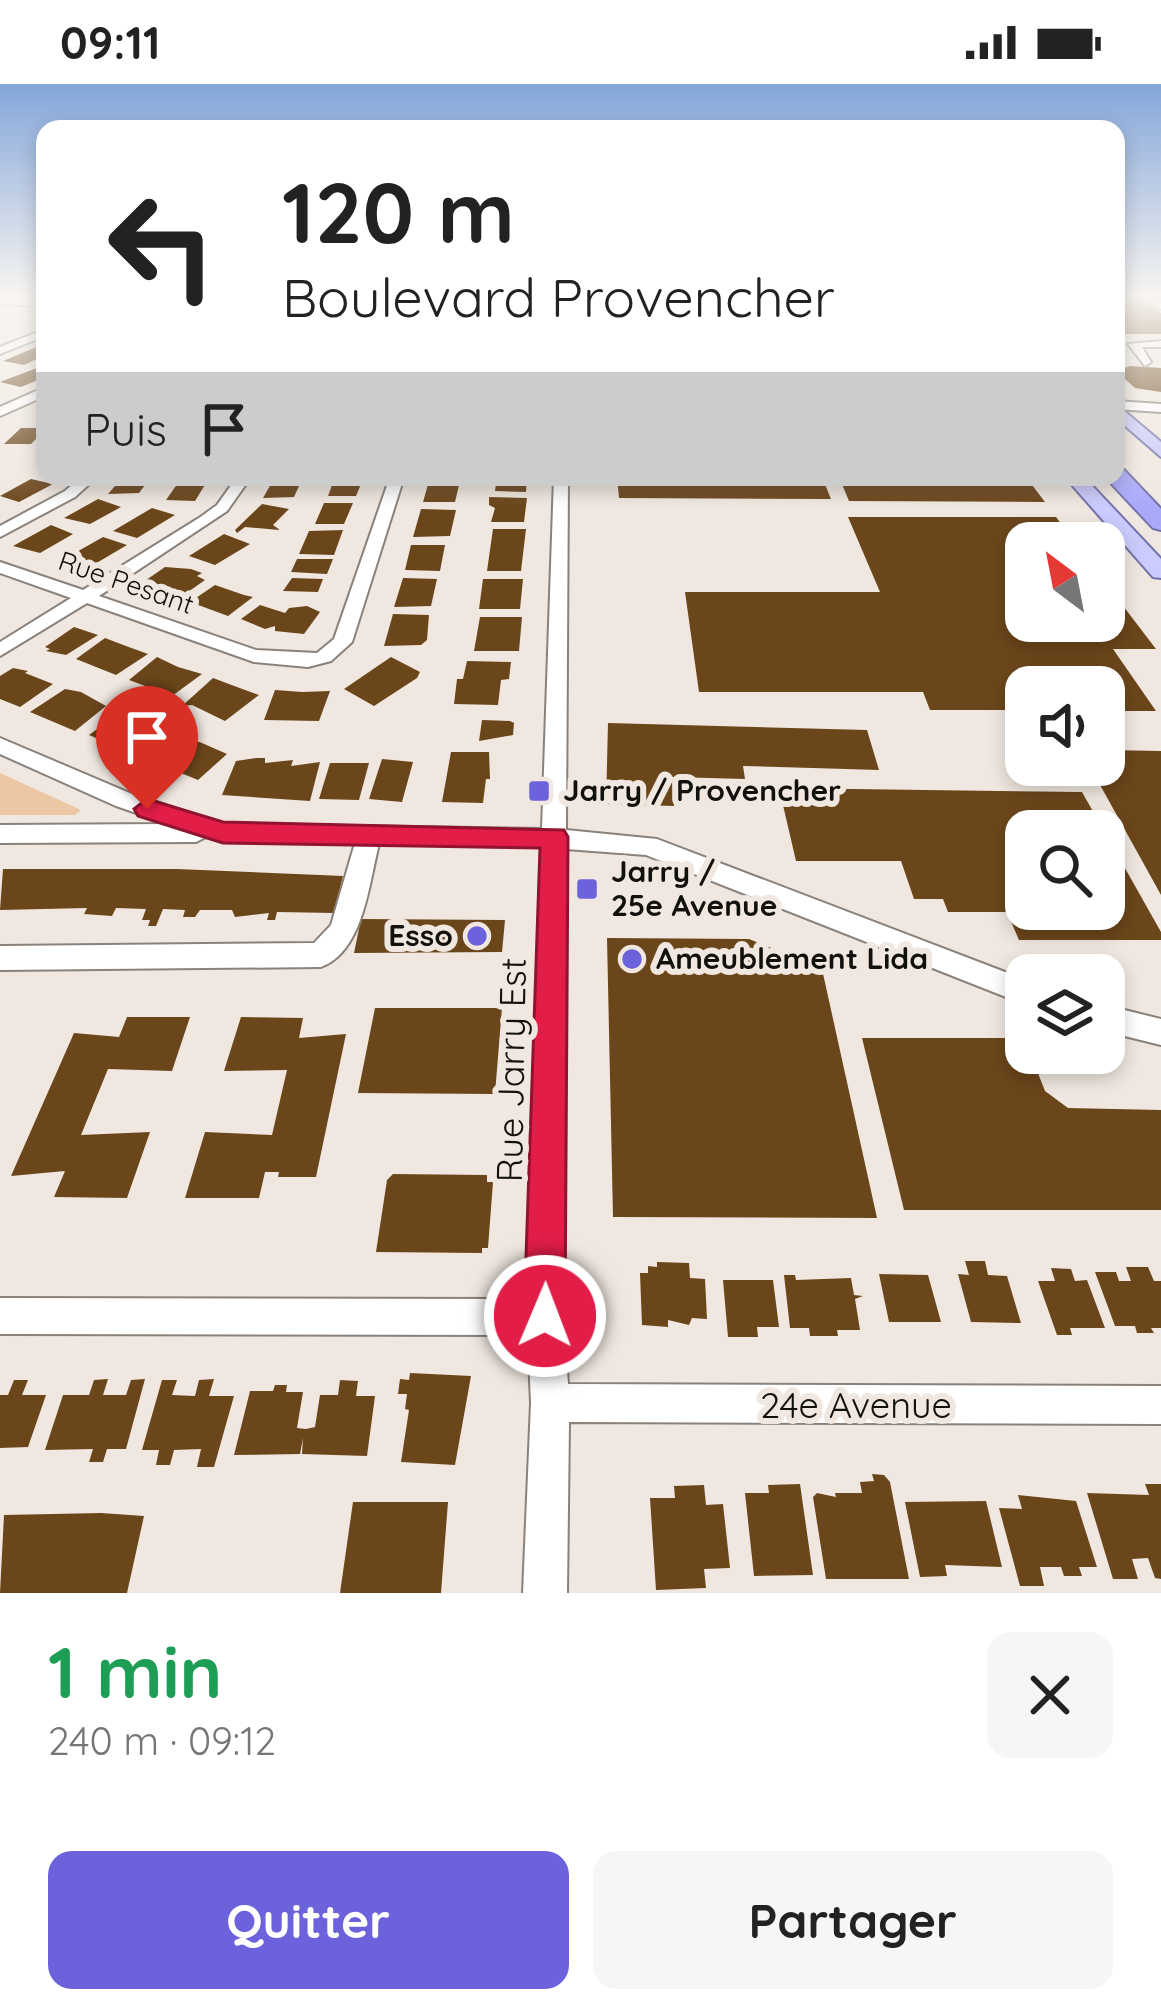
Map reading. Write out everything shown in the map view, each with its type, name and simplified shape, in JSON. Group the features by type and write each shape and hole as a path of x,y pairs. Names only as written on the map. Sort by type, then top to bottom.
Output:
{"highway":[{"path":"1125,456 1161,493"},
{"path":"1125,485 1161,524"}],"main road":[{"path":"1125,415 1157,445"},
{"path":"1082,486 1161,572"}],"street":[{"path":"0,395 36,394"},
{"path":"0,412 36,397"},
{"path":"1125,407 1161,408"},
{"path":"0,532 79,486"},
{"path":"0,650 223,508 238,486"},
{"name":"Rue Pesant","path":"0,567 233,649 289,662 324,657 338,650 394,486"},
{"name":"Rue Jarry Est","path":"545,1593 550,1403 545,1316 561,486"},
{"path":"0,745 124,800 223,833"},
{"path":"0,834 554,837 628,842 667,851 1005,985"},
{"path":"0,958 321,956 344,930 369,836"},
{"path":"1125,1023 1161,1032"},
{"path":"0,1316 545,1316"},
{"name":"24e Avenue","path":"550,1403 1161,1406"}],"shaded area":[{"path":"0,773 80,811 75,815 0,815"}],"building":[{"path":"36,368 36,381 21,387 0,382"},
{"path":"1125,368 1161,368 1161,392 1135,388 1125,379"},
{"path":"21,428 36,428 31,444 4,444"},
{"path":"31,479 36,486 49,486 19,502 0,496"},
{"path":"115,486 144,486 139,493 108,494"},
{"path":"176,486 204,486 195,501 166,500"},
{"path":"270,486 299,486 294,497 263,498"},
{"path":"332,486 360,486 356,496 328,496"},
{"path":"428,486 459,486 455,502 423,502"},
{"path":"496,486 526,486 526,492 495,491"},
{"path":"618,486 826,486 831,499 619,498"},
{"path":"843,486 1033,486 1045,502 849,501"},
{"path":"489,497 527,498 524,522 491,522 495,508 489,505"},
{"path":"98,499 121,507 90,524 64,518"},
{"path":"324,503 353,503 344,524 315,524"},
{"path":"262,504 289,509 273,525 280,530 245,527 237,533 235,530"},
{"path":"152,508 175,515 137,538 113,531"},
{"path":"421,509 456,510 450,536 413,537"},
{"path":"848,517 1056,517 1060,522 1005,522 1005,642 1125,642 1125,608 1156,649 1113,649 1125,666 1005,666 1005,710 930,710 923,692 699,692 685,592 880,592"},
{"path":"51,525 73,534 40,553 13,546"},
{"path":"493,529 526,529 521,571 487,571"},
{"path":"343,530 334,555 299,554 309,531"},
{"path":"224,534 250,544 215,565 189,556"},
{"path":"103,537 127,545 83,571 59,562"},
{"path":"411,545 445,545 440,571 405,570"},
{"path":"297,559 333,559 327,574 291,572"},
{"path":"165,567 191,569 202,573 197,576 205,580 178,599 139,585"},
{"path":"292,578 323,579 318,592 283,591"},
{"path":"403,578 437,579 431,606 394,607"},
{"path":"483,579 523,579 520,609 479,609"},
{"path":"215,585 253,597 228,616 190,602"},
{"path":"260,605 285,613 307,606 320,612 304,634 275,631 275,626 265,629 241,619"},
{"path":"393,614 429,615 427,640 421,645 384,646"},
{"path":"480,617 522,617 519,651 474,651"},
{"path":"74,627 98,635 66,655 46,651 50,649 45,647"},
{"path":"105,638 148,654 116,675 76,659"},
{"path":"157,657 202,674 172,696 129,680"},
{"path":"391,657 420,672 417,678 374,706 344,689"},
{"path":"467,661 511,662 509,679 501,680 498,705 454,704 457,679 463,679"},
{"path":"1125,666 1156,711 1125,711"},
{"path":"13,668 53,684 20,707 0,699 0,676"},
{"path":"213,678 259,695 225,721 192,705 182,706"},
{"path":"65,689 106,706 75,731 30,712"},
{"path":"275,690 330,691 319,721 264,720"},
{"path":"119,713 162,730 134,754 89,735"},
{"path":"482,720 510,721 513,735 479,741"},
{"path":"608,723 867,730 879,770 743,766 745,779 672,777 674,806 606,804"},
{"path":"178,734 227,754 198,780 147,759"},
{"path":"1125,750 1161,751 1161,895 1125,830 1125,810 1114,810 1101,786 1125,786"},
{"path":"451,752 489,752 490,779 486,779 483,803 442,802"},
{"path":"265,758 265,763 293,760 291,766 320,762 310,801 222,795 236,761"},
{"path":"382,759 413,762 402,802 369,799"},
{"path":"330,763 369,763 359,800 319,799"},
{"path":"779,788 1082,792 1092,810 1005,810 1005,912 948,912 943,899 914,899 901,861 796,861"},
{"path":"1125,868 1161,932 1161,940 1019,940 1015,930 1125,930"},
{"path":"3,869 343,876 334,913 277,912 275,920 267,920 269,913 235,917 232,910 200,910 195,917 183,917 185,910 163,909 156,926 148,926 150,920 142,920 146,909 116,908 112,916 84,914 87,908 0,910"},
{"path":"361,919 505,920 502,952 354,953"},
{"path":"607,938 749,939 801,960 820,960 877,1218 613,1217"},
{"path":"375,1008 502,1008 495,1094 358,1093"},
{"path":"127,1017 190,1017 172,1071 108,1069 81,1135 150,1132 127,1198 54,1197 65,1171 11,1176 74,1033 119,1037"},
{"path":"241,1017 303,1018 299,1038 346,1034 316,1177 278,1177 279,1172 265,1172 259,1198 185,1198 205,1132 272,1135 287,1070 224,1071"},
{"path":"862,1038 1005,1038 1005,1074 1038,1074 1045,1091 1068,1108 1161,1110 1161,1210 904,1210"},
{"path":"393,1174 487,1175 487,1182 493,1182 488,1248 482,1248 482,1253 376,1252 387,1180"},
{"path":"965,1261 985,1261 988,1275 1007,1276 1021,1323 971,1322 958,1274 969,1275"},
{"path":"657,1262 689,1263 690,1278 705,1279 707,1319 692,1318 689,1325 668,1320 668,1327 642,1325 640,1273 648,1273 648,1266 657,1267"},
{"path":"1126,1267 1148,1267 1154,1281 1161,1281 1161,1328 1151,1328 1154,1333 1115,1326 1095,1272 1116,1272 1119,1281 1131,1281"},
{"path":"1051,1268 1071,1269 1075,1281 1087,1280 1105,1328 1070,1328 1072,1335 1057,1335 1038,1281 1055,1281"},
{"path":"879,1274 928,1275 941,1322 889,1322"},
{"path":"784,1275 795,1275 796,1280 851,1278 854,1295 863,1296 855,1299 860,1330 810,1336 809,1328 790,1328"},
{"path":"723,1280 773,1280 779,1327 757,1327 758,1337 728,1337"},
{"path":"410,1373 471,1376 455,1465 401,1462 409,1410 405,1409 407,1394 398,1394 400,1379 409,1380"},
{"path":"108,1379 103,1395 126,1395 131,1380 145,1379 126,1449 107,1449 103,1462 89,1462 93,1449 45,1450 63,1395 89,1395 94,1380"},
{"path":"214,1379 209,1396 234,1396 214,1467 197,1467 201,1449 174,1450 170,1465 156,1465 159,1450 142,1450 162,1380 177,1380 172,1395 195,1396 199,1380"},
{"path":"14,1380 28,1380 22,1395 46,1395 28,1447 0,1448 0,1395 8,1395"},
{"path":"340,1380 358,1381 356,1396 375,1396 367,1456 302,1454 303,1438 300,1454 234,1455 250,1391 273,1391 275,1385 287,1385 286,1392 303,1392 297,1428 306,1429 315,1427 320,1395 338,1395"},
{"path":"872,1474 884,1475 890,1482 909,1579 826,1579 813,1497 817,1493 836,1497 835,1493 862,1493 860,1482 874,1481"},
{"path":"800,1484 813,1575 754,1576 745,1493 769,1493 768,1485"},
{"path":"1145,1484 1161,1484 1161,1579 1155,1578 1148,1558 1132,1559 1138,1579 1113,1579 1087,1493 1149,1495"},
{"path":"704,1485 706,1505 723,1504 730,1568 704,1569 706,1588 656,1590 650,1498 675,1498 674,1486"},
{"path":"1018,1495 1076,1501 1097,1567 1079,1567 1082,1576 1064,1576 1061,1567 1040,1567 1044,1586 1020,1586 999,1508 1022,1509"},
{"path":"986,1501 1002,1567 945,1565 947,1576 920,1577 905,1502"},
{"path":"353,1502 448,1502 441,1593 340,1593"},
{"path":"4,1515 144,1516 127,1593 0,1593"}],"place":[{"name":"Jarry / Provencher","path":"539,791"},
{"name":"Jarry / 25e Avenue","path":"587,889"},
{"name":"Esso","path":"477,936"},
{"name":"Ameublement Lida","path":"632,959"}],"route":[{"path":"147,809 223,833 554,837 545,1316"}]}
